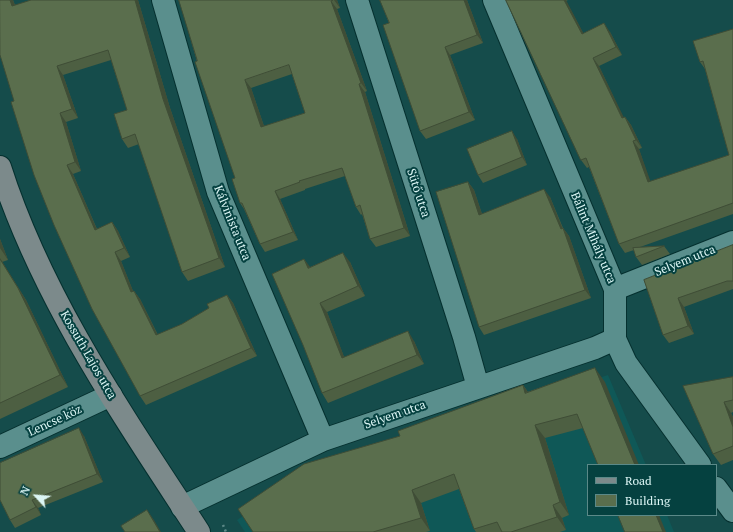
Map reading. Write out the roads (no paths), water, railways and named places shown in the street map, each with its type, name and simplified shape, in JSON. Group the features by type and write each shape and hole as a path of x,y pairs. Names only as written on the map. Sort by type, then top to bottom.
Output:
{"street":[{"name":"Kálvinista utca","path":"163,0 218,192 323,440"},
{"name":"Sütő utca","path":"357,0 464,337 478,387"},
{"name":"Bálint Mihály utca","path":"494,0 615,289 615,339 626,363 699,464"},
{"name":"Kossuth Lajos utca","path":"0,167 9,194 58,304 111,395 199,532"},
{"name":"Selyem utca","path":"615,289 733,242"},
{"name":"Selyem utca","path":"182,507 323,440 595,348 615,339"},
{"name":"Lencse köz","path":"0,447 111,395"},
{"path":"717,489 733,511"}]}
